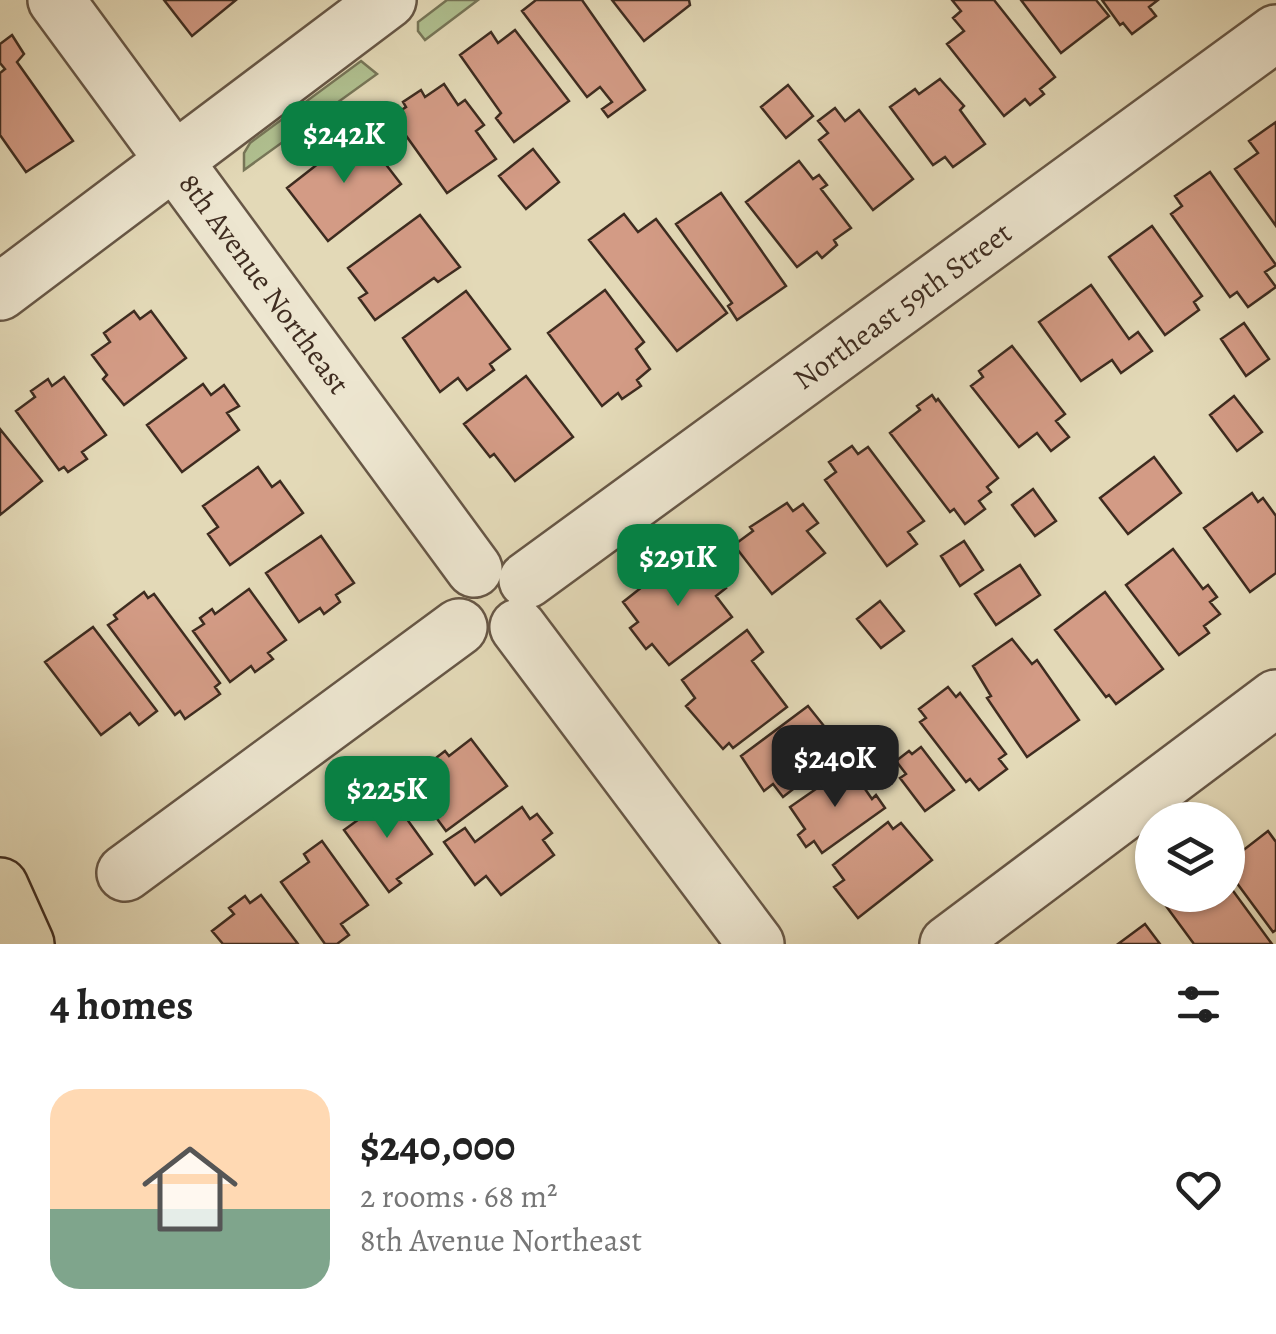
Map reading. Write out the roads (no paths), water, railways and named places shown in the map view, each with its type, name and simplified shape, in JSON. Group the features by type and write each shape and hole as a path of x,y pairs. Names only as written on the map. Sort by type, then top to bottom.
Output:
{"highway":[{"path":"0,886 26,944"}],"street":[{"name":"8th Avenue Northeast","path":"56,0 474,569"},
{"path":"0,292 388,0"},
{"name":"Northeast 59th Street","path":"522,603 1276,33"},
{"path":"522,603 496,639 470,636 458,627 451,614 453,590 480,564 503,562 516,566 522,603 756,944"},
{"path":"125,872 458,627"},
{"path":"948,944 1276,698"}]}
